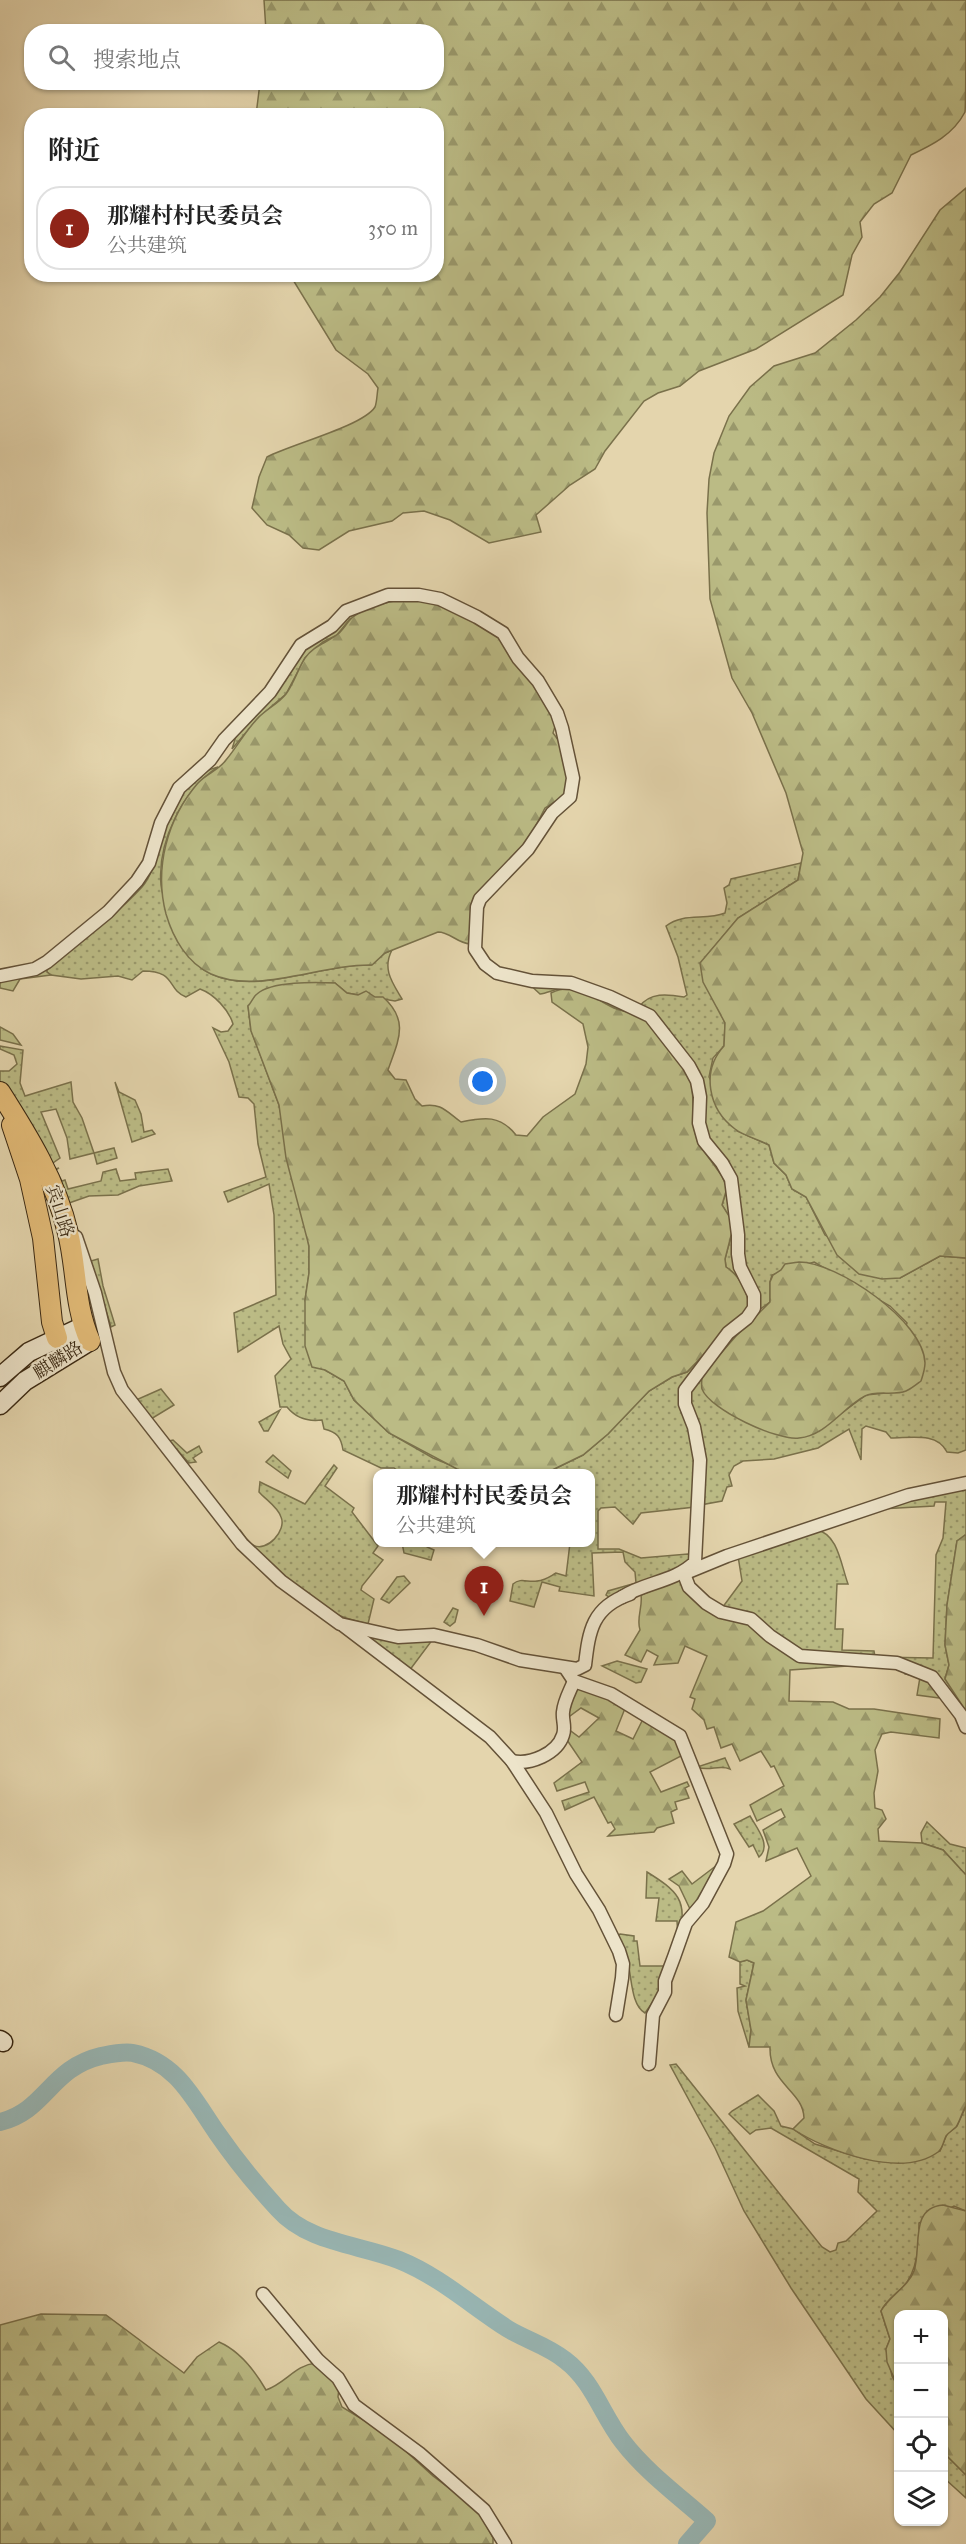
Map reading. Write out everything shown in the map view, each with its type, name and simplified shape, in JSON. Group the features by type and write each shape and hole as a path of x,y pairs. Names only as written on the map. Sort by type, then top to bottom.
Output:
{"main road":[{"name":"宾山路","path":"0,1092 43,1164 65,1218 72,1248 79,1309 87,1334"},
{"name":"宾山路","path":"0,1101 16,1133 33,1190 47,1259 52,1322 57,1338"},
{"name":"麒麟路","path":"0,1377 29,1352 57,1338 87,1334"},
{"name":"麒麟路","path":"0,1405 25,1381 87,1334"}],"street":[{"path":"0,976 35,969 48,962 123,898 149,863 161,823 184,781 210,760 224,740 270,692 301,645 332,626 346,611 388,595 419,595 440,599 503,633 557,713 567,746 574,784 570,797 552,813 528,849 480,899 477,906 475,949 485,964 497,972 532,981 571,983 610,997 650,1016 690,1066 697,1081 700,1097 699,1123 704,1141 722,1163 730,1179 740,1267 754,1294 754,1308 747,1318 728,1334 723,1344 685,1390 685,1404 694,1427 700,1460 694,1562 687,1570 622,1597 605,1608 591,1627 585,1665 566,1669 520,1660 477,1645 434,1635 398,1637 340,1624"},
{"path":"65,1218 73,1229 84,1258 114,1372 133,1406 257,1560 305,1600 490,1737 512,1761 546,1813 576,1874 599,1910 619,1951 623,1964 616,2015"},
{"path":"622,1597 684,1575 727,1556 892,1500 934,1488 966,1483"},
{"path":"684,1575 689,1587 706,1603 721,1612 751,1619 770,1636 800,1656 886,1662 909,1666 932,1677 961,1715 966,1727"},
{"path":"566,1669 574,1681 611,1694 680,1736 727,1854 703,1903 689,1918 665,1981 665,1992 652,2015 649,2064"},
{"path":"512,1761 536,1760 561,1740 565,1729 564,1704 574,1681"},
{"path":"263,2294 318,2360 338,2378 354,2405 419,2453 484,2510 505,2544"}],"green space":[{"path":"264,0 966,0 965,112 948,133 911,155 892,193 874,204 860,222 862,237 852,255 843,295 756,349 699,371 680,386 658,393 644,401 605,451 595,469 570,485 536,515 541,532 489,543 450,520 424,511 403,513 392,521 349,531 319,550 303,548 289,535 267,525 252,508 259,477 267,457 357,421 375,407 378,388 368,374 336,350 294,282 444,282 444,108 257,108 259,90 444,90 444,24 266,24"},
{"path":"966,188 966,1258 940,1256 900,1278 882,1279 859,1274 837,1255 806,1197 792,1189 786,1175 774,1163 769,1145 739,1131 726,1121 714,1101 711,1089 712,1067 724,1046 725,1023 703,982 700,963 738,918 798,880 803,853 786,793 752,713 732,678 710,599 707,513 709,479 714,453 729,416 750,387 774,366 815,353 856,320 880,297 900,272 940,210"},
{"path":"408,598 350,619 337,635 323,642 305,658 286,694 259,717 232,749 236,736 278,678 315,638 352,614 380,603"},
{"path":"408,598 424,598 499,632 538,686 556,723 553,733 564,748 569,763 569,778 564,796 545,808 529,839 482,891 470,944 438,932 385,953 372,965 352,966 269,980 229,980 211,974 188,957 182,949 166,914 163,897 163,862 171,828 178,812 198,783 223,763 254,722 286,694 303,662 316,647 338,634 359,613 379,604"},
{"path":"218,767 194,789 175,819 163,852 161,869 163,894 177,933 190,958 204,970 222,978 258,981 334,968 371,965 392,950 388,963 389,975 402,999 395,1001 347,993 335,983 313,984 248,1006 251,1030 279,1105 303,1214 309,1246 309,1273 305,1300 325,1370 344,1381 354,1400 389,1433 433,1458 460,1469 381,1468 343,1450 340,1438 324,1429 322,1420 302,1418 287,1407 280,1407 275,1376 291,1359 283,1344 279,1326 238,1352 234,1313 276,1295 274,1215 269,1184 228,1202 224,1192 266,1177 258,1144 254,1104 248,1098 239,1097 229,1062 213,1028 221,1032 228,1031 233,1024 224,1008 216,999 200,989 186,997 180,994 166,977 154,972 143,971 132,980 118,976 81,979 51,975 47,972 46,965 108,919 146,882 152,870 164,825 174,803 188,784 207,771"},
{"path":"801,863 798,880 738,918 701,963 725,1023 724,1046 713,1058 709,1077 737,1131 769,1145 774,1163 786,1175 792,1189 806,1197 825,1235 900,1278 940,1256 966,1258 966,1450 958,1453 947,1452 937,1441 915,1437 891,1438 886,1432 866,1426 862,1429 861,1460 849,1429 818,1448 774,1459 743,1461 734,1466 729,1475 732,1486 727,1487 722,1501 700,1505 687,1390 756,1309 742,1267 733,1179 706,1141 702,1097 639,1007 654,996 684,997 687,995 678,957 666,926 680,919 725,913 727,903 724,888 729,885 731,879","holes":["814,1262 890,1306 907,1323 885,1393 866,1395 816,1432 724,1351 759,1310 770,1302 772,1275"]},
{"path":"46,965 47,972 51,975 20,979 13,991 0,988 0,978"},
{"path":"317,982 335,983 347,993 358,995 366,991 375,997 383,997 391,1006 397,1014 399,1032 388,1070 395,1079 406,1080 415,1099 422,1106 439,1107 461,1122 477,1119 498,1121 510,1128 516,1135 527,1136 543,1117 575,1094 586,1064 588,1047 583,1024 552,1002 551,993 563,989 575,989 625,1012 636,1012 646,1019 692,1080 694,1129 698,1143 722,1176 727,1188 722,1205 734,1224 725,1259 726,1267 743,1286 748,1298 749,1311 732,1325 724,1328 713,1345 687,1372 672,1377 649,1391 608,1434 583,1455 554,1469 457,1469 389,1433 354,1400 344,1381 325,1370 312,1367 305,1346 305,1300 309,1273 309,1246 286,1158 279,1105 251,1031 248,1006 257,994 272,987"},
{"path":"527,982 570,985 639,1011 648,1017 688,1067 695,1081 697,1123 702,1141 721,1164 728,1179 733,1223 722,1205 727,1189 726,1182 697,1141 692,1080 658,1034 637,1012 619,1010 585,993 567,988 540,994"},
{"path":"0,1027 13,1034 21,1045 0,1040"},
{"path":"0,1046 23,1050 20,1083 25,1096 71,1082 73,1102 82,1118 94,1153 70,1159 67,1138 56,1109 41,1112 60,1158 50,1165 0,1086 0,1071 9,1071 17,1064 14,1055 0,1049"},
{"path":"115,1082 119,1092 135,1100 141,1114 144,1132 152,1130 155,1134 132,1142"},
{"path":"114,1148 117,1158 97,1164 94,1153"},
{"path":"59,1168 56,1170 62,1181 65,1180 68,1189 101,1181 103,1172 116,1169 120,1181 136,1179 135,1173 168,1169 172,1181 139,1186 118,1195 89,1196 69,1203 55,1169"},
{"path":"733,1227 738,1267 752,1294 752,1308 737,1325 726,1332 682,1388 683,1404 696,1441 695,1507 641,1513 633,1524 615,1507 601,1508 598,1511 598,1549 619,1549 641,1558 688,1554 692,1557 665,1577 612,1599 606,1595 608,1591 636,1583 635,1572 625,1562 623,1552 592,1553 594,1596 559,1591 560,1587 542,1582 534,1607 510,1601 513,1584 516,1582 540,1581 556,1573 566,1576 570,1547 595,1547 595,1469 554,1469 583,1455 608,1434 649,1391 672,1377 687,1372 713,1345 724,1328 740,1320 749,1310 748,1298 743,1286 726,1267 725,1259"},
{"path":"98,1259 103,1286 115,1325 111,1327 91,1261"},
{"path":"799,1262 835,1272 876,1297 910,1330 921,1347 925,1363 921,1381 910,1389 896,1393 869,1394 818,1432 809,1436 789,1438 761,1429 731,1415 718,1406 702,1389 702,1375 770,1302 770,1282 773,1275 785,1264"},
{"path":"161,1389 174,1405 151,1419 136,1400"},
{"path":"280,1410 268,1431 264,1431 259,1422"},
{"path":"173,1440 187,1453 199,1446 202,1452 193,1458 196,1462 189,1463 169,1441"},
{"path":"273,1455 291,1471 288,1478 266,1462"},
{"path":"334,1465 337,1468 325,1486 354,1508 352,1512 373,1539 373,1547 377,1547 373,1553 383,1560 361,1590 374,1599 368,1624 340,1616 312,1599 270,1565 258,1553 240,1530 251,1544 258,1547 270,1543 281,1528 279,1513 259,1492 260,1482 305,1504"},
{"path":"966,1486 966,1536 957,1541 947,1605 945,1645 949,1665 945,1679 966,1711 966,1721 923,1671 801,1654 722,1608 742,1581 738,1556 817,1530 830,1537 841,1560 848,1584 837,1584 835,1629 843,1629 842,1650 874,1651 875,1657 933,1658 936,1555 943,1538 946,1502 935,1502 934,1506 880,1509"},
{"path":"965,1535 966,1711 945,1679 949,1665 945,1645 947,1605 957,1541"},
{"path":"403,1547 427,1547 434,1550 431,1560 404,1553"},
{"path":"404,1576 410,1583 389,1603 381,1599 397,1577"},
{"path":"680,1579 687,1588 745,1618 790,1654 862,1665 790,1670 789,1701 833,1702 849,1709 874,1709 940,1719 939,1738 891,1732 882,1734 875,1750 878,1771 874,1793 875,1808 882,1810 886,1819 878,1829 879,1841 922,1843 943,1850 966,1875 966,2106 956,2127 946,2136 940,2150 923,2160 905,2163 864,2159 825,2146 793,2129 804,2118 802,2108 775,2070 770,2047 749,2047 751,2030 746,2000 754,1963 747,1960 740,1962 729,1957 736,1922 763,1911 811,1876 797,1848 766,1861 769,1847 763,1830 785,1817 781,1809 757,1821 750,1805 784,1786 774,1766 771,1767 761,1751 740,1761 732,1744 721,1748 714,1727 707,1729 704,1720 692,1709 695,1699 690,1697 707,1656 685,1646 678,1663 654,1665 658,1656 647,1650 641,1662 625,1655 640,1630 641,1595"},
{"path":"453,1608 458,1610 455,1622 450,1626 444,1622"},
{"path":"362,1636 433,1639 409,1671 398,1659"},
{"path":"617,1661 647,1669 641,1682 636,1683 602,1666"},
{"path":"906,1668 931,1679 943,1695 939,1698 917,1695 920,1677 905,1674"},
{"path":"577,1689 587,1689 626,1706 616,1731 633,1739 644,1717 676,1736 685,1754 650,1772 661,1792 687,1782 689,1786 685,1788 689,1798 675,1802 677,1809 671,1812 674,1823 657,1828 654,1832 608,1836 615,1829 611,1822 608,1823 594,1797 565,1810 562,1801 589,1792 585,1782 557,1791 554,1783 582,1762 567,1740 568,1729 579,1737 599,1718 581,1708 566,1719 565,1713"},
{"path":"725,1758 730,1769 697,1767"},
{"path":"750,1816 764,1842 763,1853 759,1857 753,1845 749,1847 734,1824"},
{"path":"927,1822 950,1844 966,1848 966,1875 943,1850 922,1843 921,1833"},
{"path":"721,1862 693,1910 690,1909 679,1886 669,1879 682,1871 692,1884"},
{"path":"647,1872 666,1885 678,1898 682,1914 678,1937 677,1921 656,1921 659,1898 646,1898"},
{"path":"620,1934 634,1936 634,1941 637,1941 640,1966 667,1966 657,1996 645,2013 640,2009 635,1998 628,1964 616,1937"},
{"path":"747,1960 754,1963 746,2000 751,2030 749,2047 738,2011 737,1988 745,1986 740,1984 740,1962"},
{"path":"676,2064 822,2247 830,2252 836,2250 838,2243 846,2241 877,2211 858,2192 859,2179 771,2128 756,2130 750,2134 729,2114 758,2095 774,2111 781,2126 793,2129 815,2144 865,2159 887,2161 940,2151 947,2134 957,2126 966,2106 966,2211 954,2206 919,2223 918,2248 912,2273 908,2281 881,2311 890,2339 886,2349 894,2380 894,2430 866,2399 791,2288 744,2211 715,2148 670,2065"},
{"path":"943,2205 966,2211 966,2475 948,2457 948,2310 894,2310 894,2378 887,2362 886,2349 890,2339 881,2311 908,2282 914,2271 921,2221 925,2213"},
{"path":"41,2314 106,2315 184,2373 197,2357 219,2342 246,2362 266,2390 302,2367 316,2363 339,2388 338,2397 342,2407 388,2435 433,2476 478,2510 493,2538 493,2544 0,2544 0,2325"},
{"path":"948,2457 966,2475 966,2498 948,2482"}],"waterway":[{"path":"0,2122 28,2109 59,2079 84,2062 101,2056 129,2052 161,2065 183,2084 238,2162 290,2220 319,2236 399,2260 428,2274 508,2329 558,2355 575,2368 632,2453 652,2474 707,2521 687,2544"}],"place":[{"name":"那耀村村民委员会","path":"484,1616"}]}
